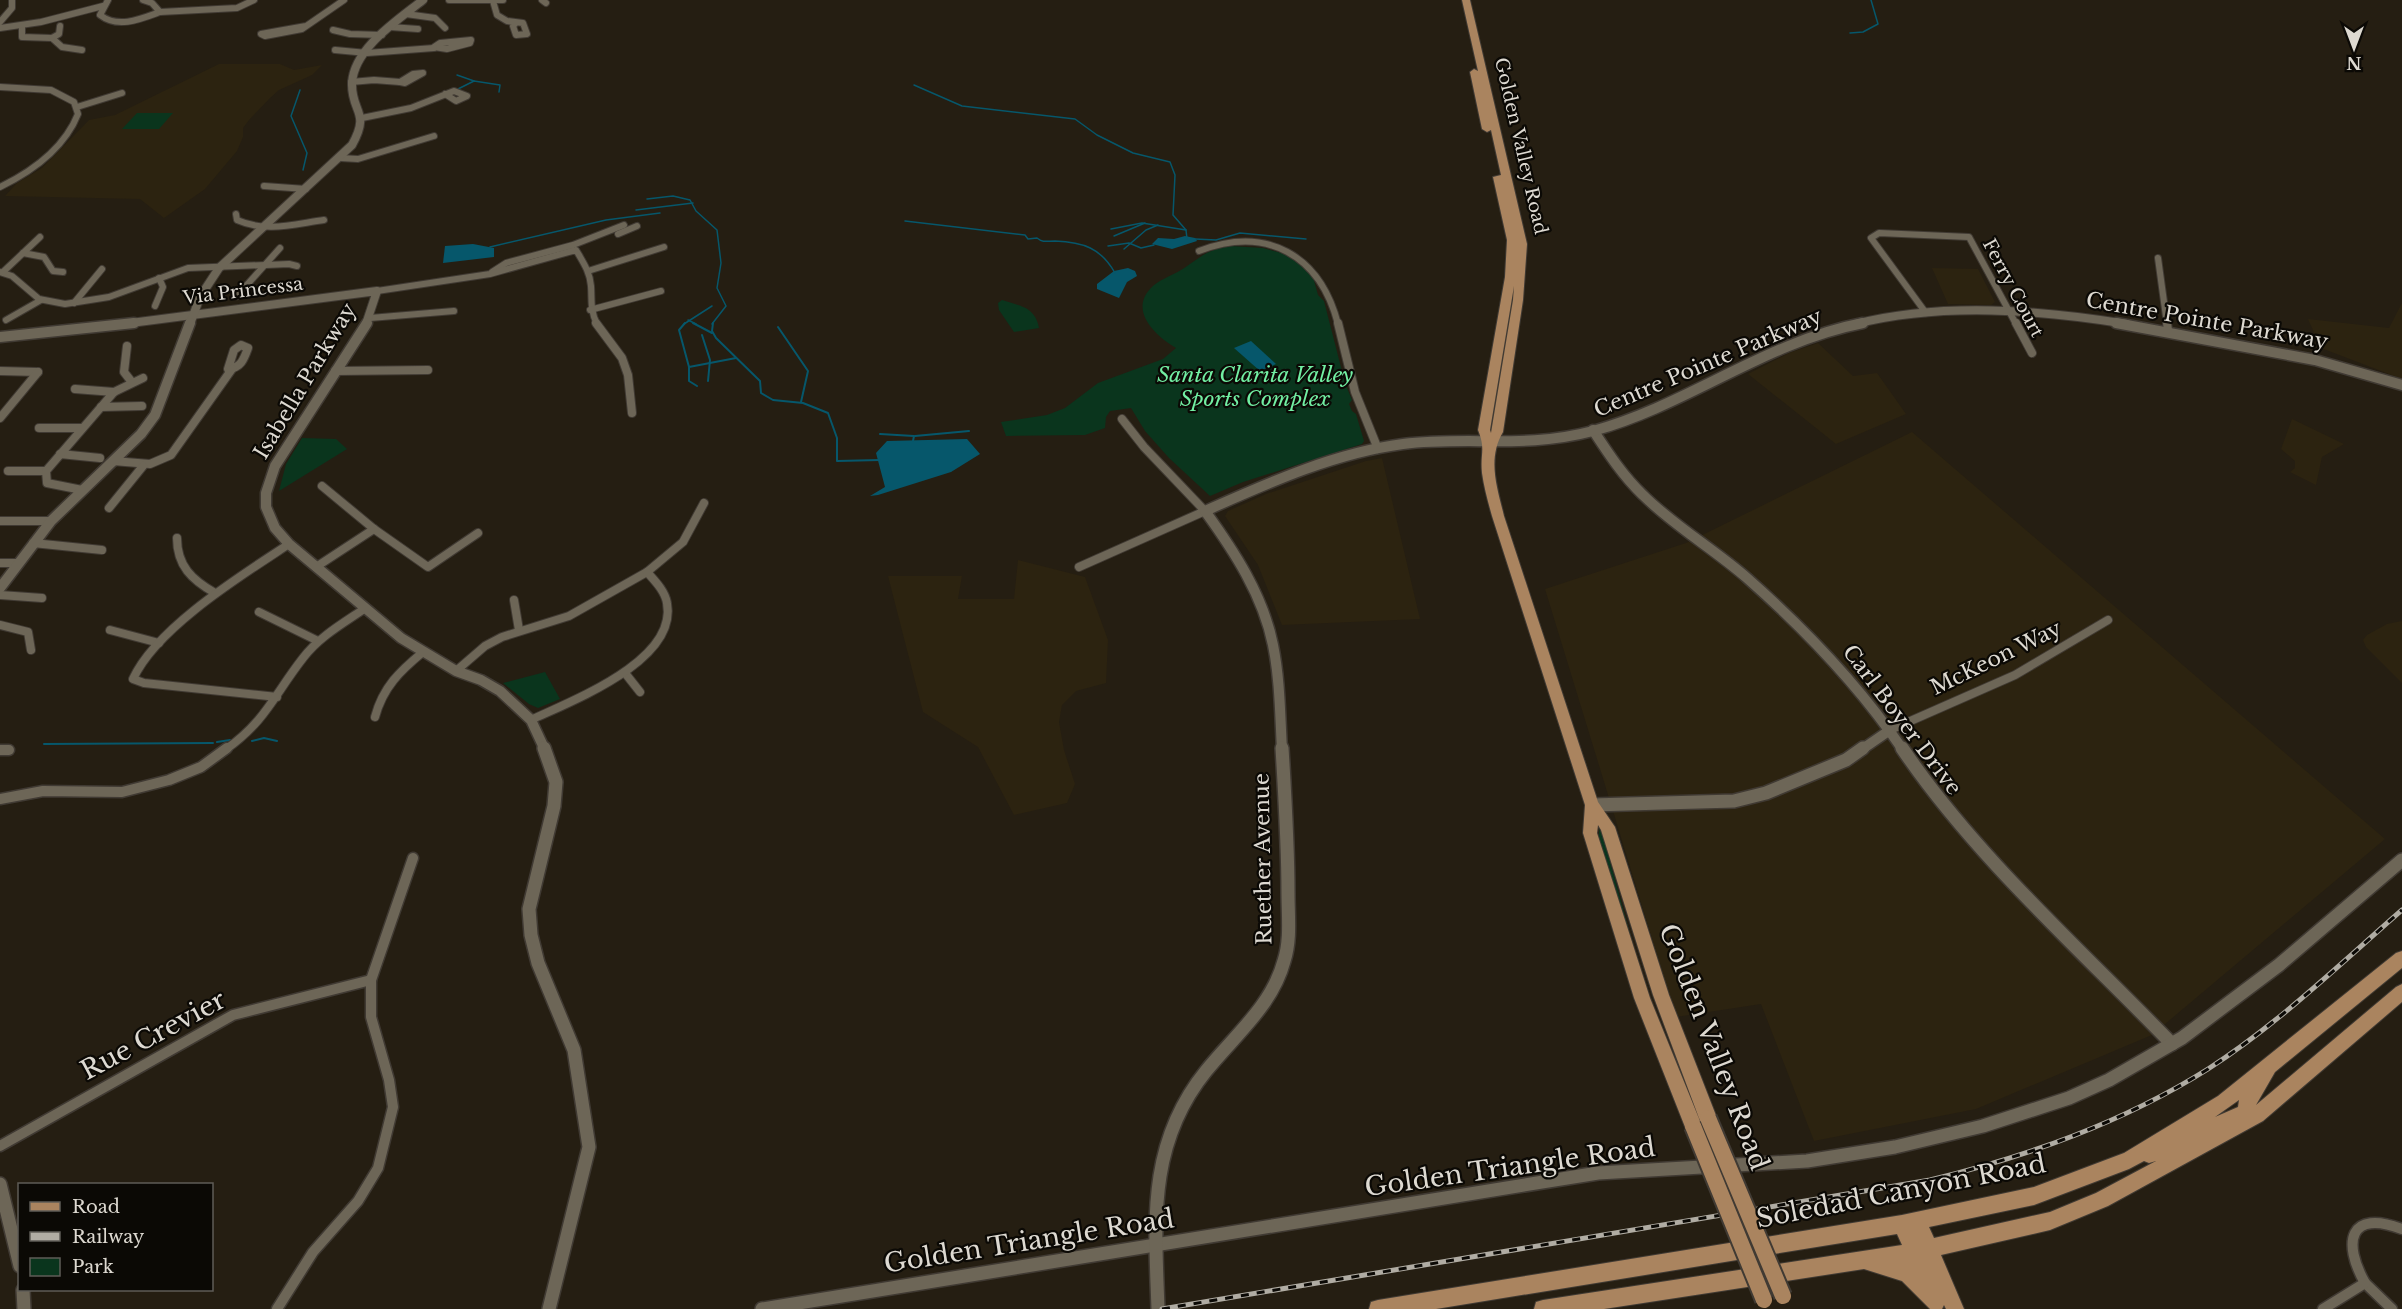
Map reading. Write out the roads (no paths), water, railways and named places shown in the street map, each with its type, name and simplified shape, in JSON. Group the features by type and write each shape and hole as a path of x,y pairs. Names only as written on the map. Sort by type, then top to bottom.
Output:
{"main road":[{"name":"Golden Valley Road","path":"1458,0 1512,240 1510,277 1484,430 1489,443 1490,482 1498,516 1592,805 1590,833 1642,998 1701,1122 1776,1304"},
{"name":"Golden Valley Road","path":"1466,0 1515,207 1523,257 1497,432 1489,443"},
{"name":"Soledad Canyon Road","path":"1378,1309 1428,1305 1910,1222 2034,1196 2129,1160 2224,1102 2402,958"},
{"path":"1543,1309 1922,1251 2050,1221 2102,1200 2250,1116 2402,992"},
{"path":"2250,1116 2246,1105 2270,1066"},
{"path":"2129,1160 2169,1148 2250,1116"},
{"path":"1910,1222 1922,1251 1938,1305"},
{"path":"1922,1251 1955,1309"},
{"path":"1857,1261 1891,1266 1907,1272 1938,1305"}],"street":[{"path":"0,22 12,9 12,0"},
{"path":"108,0 100,15 103,19 115,21 137,20 160,12 237,8 254,0"},
{"path":"143,0 157,7 160,12"},
{"path":"306,26 300,25 261,34 265,36 306,26 344,0"},
{"path":"0,588 51,521 141,434 155,415 206,286 219,268 340,158 359,135 362,118 351,82 367,53 382,35 423,0"},
{"path":"449,0 503,0"},
{"path":"493,1 493,9 497,16 515,24"},
{"path":"0,28 22,26 102,8"},
{"path":"0,10 12,9"},
{"path":"406,14 435,18 445,28"},
{"path":"22,26 22,37 27,39 52,38 59,34 60,26"},
{"path":"390,27 418,29"},
{"path":"333,30 360,35 382,35"},
{"path":"52,38 62,46 82,50"},
{"path":"335,50 367,53 434,48 465,45 472,41 440,43 434,48"},
{"path":"351,82 374,80 399,83"},
{"path":"0,87 51,90 64,94 77,107 76,121 42,161 0,187"},
{"path":"77,107 122,93"},
{"path":"362,118 407,109 445,94"},
{"path":"340,158 367,156 434,136"},
{"path":"264,186 306,189"},
{"path":"236,214 237,220 242,223 265,226 324,220"},
{"name":"Via Princessa","path":"0,337 71,331 490,274 575,248 624,225"},
{"name":"Via Princessa","path":"575,248 584,247 637,226"},
{"name":"Ferry Court","path":"1926,313 1871,238 1880,233 1969,237 2031,353"},
{"path":"40,237 1,272 12,276 41,300 74,303 123,293 188,268 297,266"},
{"path":"1198,250 1225,243 1266,245 1301,258 1317,273 1334,306 1349,372 1378,449"},
{"path":"588,271 664,247"},
{"path":"237,296 280,248"},
{"path":"575,248 588,271 590,310 598,327 622,358 628,375 632,413"},
{"path":"23,253 44,257 53,271 63,272"},
{"path":"2158,258 2168,330"},
{"path":"74,303 102,269"},
{"path":"154,306 163,287 159,278"},
{"name":"Isabella Parkway","path":"377,291 370,318 269,479 266,507 275,528 289,544 364,609 423,652 456,671 481,680 500,691 531,720 548,757 556,782 554,806 529,909 531,935 538,963 574,1050 589,1147 549,1309"},
{"path":"590,310 661,291"},
{"path":"6,320 41,300"},
{"path":"370,318 454,311"},
{"name":"Centre Pointe Parkway","path":"1079,567 1258,487 1378,449 1416,443 1540,441 1593,430 1659,407 1768,352 1804,338 1862,322 1926,313 2008,311 2084,316 2339,364 2402,385"},
{"path":"127,346 124,372 131,381"},
{"path":"113,461 143,466 162,461 171,455 231,369"},
{"path":"335,371 428,370"},
{"path":"0,371 38,372"},
{"path":"0,418 38,372"},
{"path":"82,490 47,483 46,471 114,392 131,381 142,378"},
{"path":"75,389 114,392"},
{"path":"101,407 142,406"},
{"name":"Ruether Avenue","path":"1122,419 1144,447 1205,511 1227,542 1249,580 1273,643 1288,845 1289,932 1284,962 1273,991 1248,1025 1204,1073 1175,1114 1163,1148 1156,1194 1158,1309"},
{"path":"39,428 82,428"},
{"name":"Carl Boyer Drive","path":"1593,430 1614,463 1635,488 1665,515 1761,589 1843,670 1890,730 1934,796 1975,842 2172,1044"},
{"path":"60,454 100,458"},
{"path":"109,508 143,466"},
{"path":"8,471 46,471"},
{"path":"322,486 374,529 428,567 478,533"},
{"path":"456,671 485,646 519,630 569,616 647,572 683,542 704,503"},
{"path":"0,521 51,521"},
{"path":"316,567 374,529"},
{"path":"177,538 176,552 183,569 197,583 215,593"},
{"path":"33,543 102,550"},
{"path":"277,697 136,682 133,679 134,674 159,643 215,593 289,544"},
{"path":"0,563 18,563"},
{"path":"531,720 625,673 655,646 664,626 668,605 661,589 647,572"},
{"path":"0,595 42,598"},
{"path":"514,600 519,630"},
{"path":"0,799 43,791 122,792 169,780 224,753 245,736 318,641 364,609"},
{"path":"259,612 318,641"},
{"name":"McKeon Way","path":"1592,805 1734,801 1766,793 1846,760 1890,730 1919,715 1995,684 2081,638 2108,620"},
{"path":"0,625 28,632 31,638 31,650"},
{"path":"110,630 159,643"},
{"path":"375,717 382,692 390,678 423,652"},
{"path":"625,673 640,692"},
{"path":"277,1309 314,1252 358,1202 378,1168 393,1107 389,1080 371,1017 371,980 413,858"},
{"name":"Golden Triangle Road","path":"762,1309 1598,1173 1643,1169 1776,1165 1905,1143 1974,1128 2048,1104 2116,1076 2172,1044 2234,999 2331,922 2402,860"},
{"name":"Rue Crevier","path":"0,1146 233,1015 371,980"},
{"path":"0,1184 18,1258"},
{"path":"2392,1309 2365,1283 2351,1255 2350,1238 2358,1226 2372,1222 2402,1229"},
{"path":"2323,1309 2365,1283"},
{"path":"23,1291 24,1309"}],"water":[{"path":"1185,236 1195,238 1197,241 1172,249 1152,244 1158,238 1174,239"},
{"path":"473,244 494,248 494,257 443,263 445,246"},
{"path":"1128,268 1135,271 1137,276 1127,282 1119,298 1097,289 1097,284 1114,271"},
{"path":"1251,341 1276,364 1260,371 1234,348"},
{"path":"967,439 980,454 951,472 870,496 885,487 876,453 887,441"}],"waterway":[{"path":"1850,33 1863,32 1878,24 1871,0"},
{"path":"457,75 474,81"},
{"path":"456,90 474,81"},
{"path":"474,81 500,85 499,92"},
{"path":"914,85 962,106 1075,119 1097,135 1133,153 1170,162 1175,175 1173,215 1186,230"},
{"path":"300,90 291,116 307,153 303,170"},
{"path":"647,199 673,196 690,200 692,203"},
{"path":"636,210 692,203"},
{"path":"692,203 696,211 717,230 721,263 717,288 726,306 712,324"},
{"path":"490,247 606,220 660,213"},
{"path":"905,221 1025,235 1028,239 1037,238 1043,241 1083,245 1104,258 1115,273"},
{"path":"1111,229 1144,223"},
{"path":"1114,236 1144,223"},
{"path":"1144,223 1157,225"},
{"path":"1130,244 1146,230 1157,225"},
{"path":"1157,225 1186,230"},
{"path":"1186,230 1187,239"},
{"path":"1195,239 1216,240 1240,233 1306,239"},
{"path":"1108,246 1130,244"},
{"path":"1124,249 1130,244"},
{"path":"1130,244 1141,248 1154,245"},
{"path":"689,321 712,306"},
{"path":"684,324 689,321"},
{"path":"689,321 696,324"},
{"path":"693,323 712,333"},
{"path":"713,323 712,331 716,338 760,381 761,393 773,400 803,403 828,413 837,438 837,461 880,460"},
{"path":"684,324 679,330 689,367"},
{"path":"778,327 808,371 801,402"},
{"path":"702,335 710,363"},
{"path":"710,363 736,358"},
{"path":"689,367 710,363"},
{"path":"708,381 710,363"},
{"path":"689,367 689,381 697,386"},
{"path":"915,436 969,431"},
{"path":"880,434 914,436 913,441"},
{"path":"252,741 264,738 277,741"},
{"path":"217,742 230,740"},
{"path":"44,744 213,743"}],"railway":[{"path":"1162,1309 1930,1180 2038,1149 2142,1106 2234,1052 2284,1013 2402,910"}],"park label":[{"name":"Santa Clarita Valley Sports Complex","path":"1255,387"}]}
